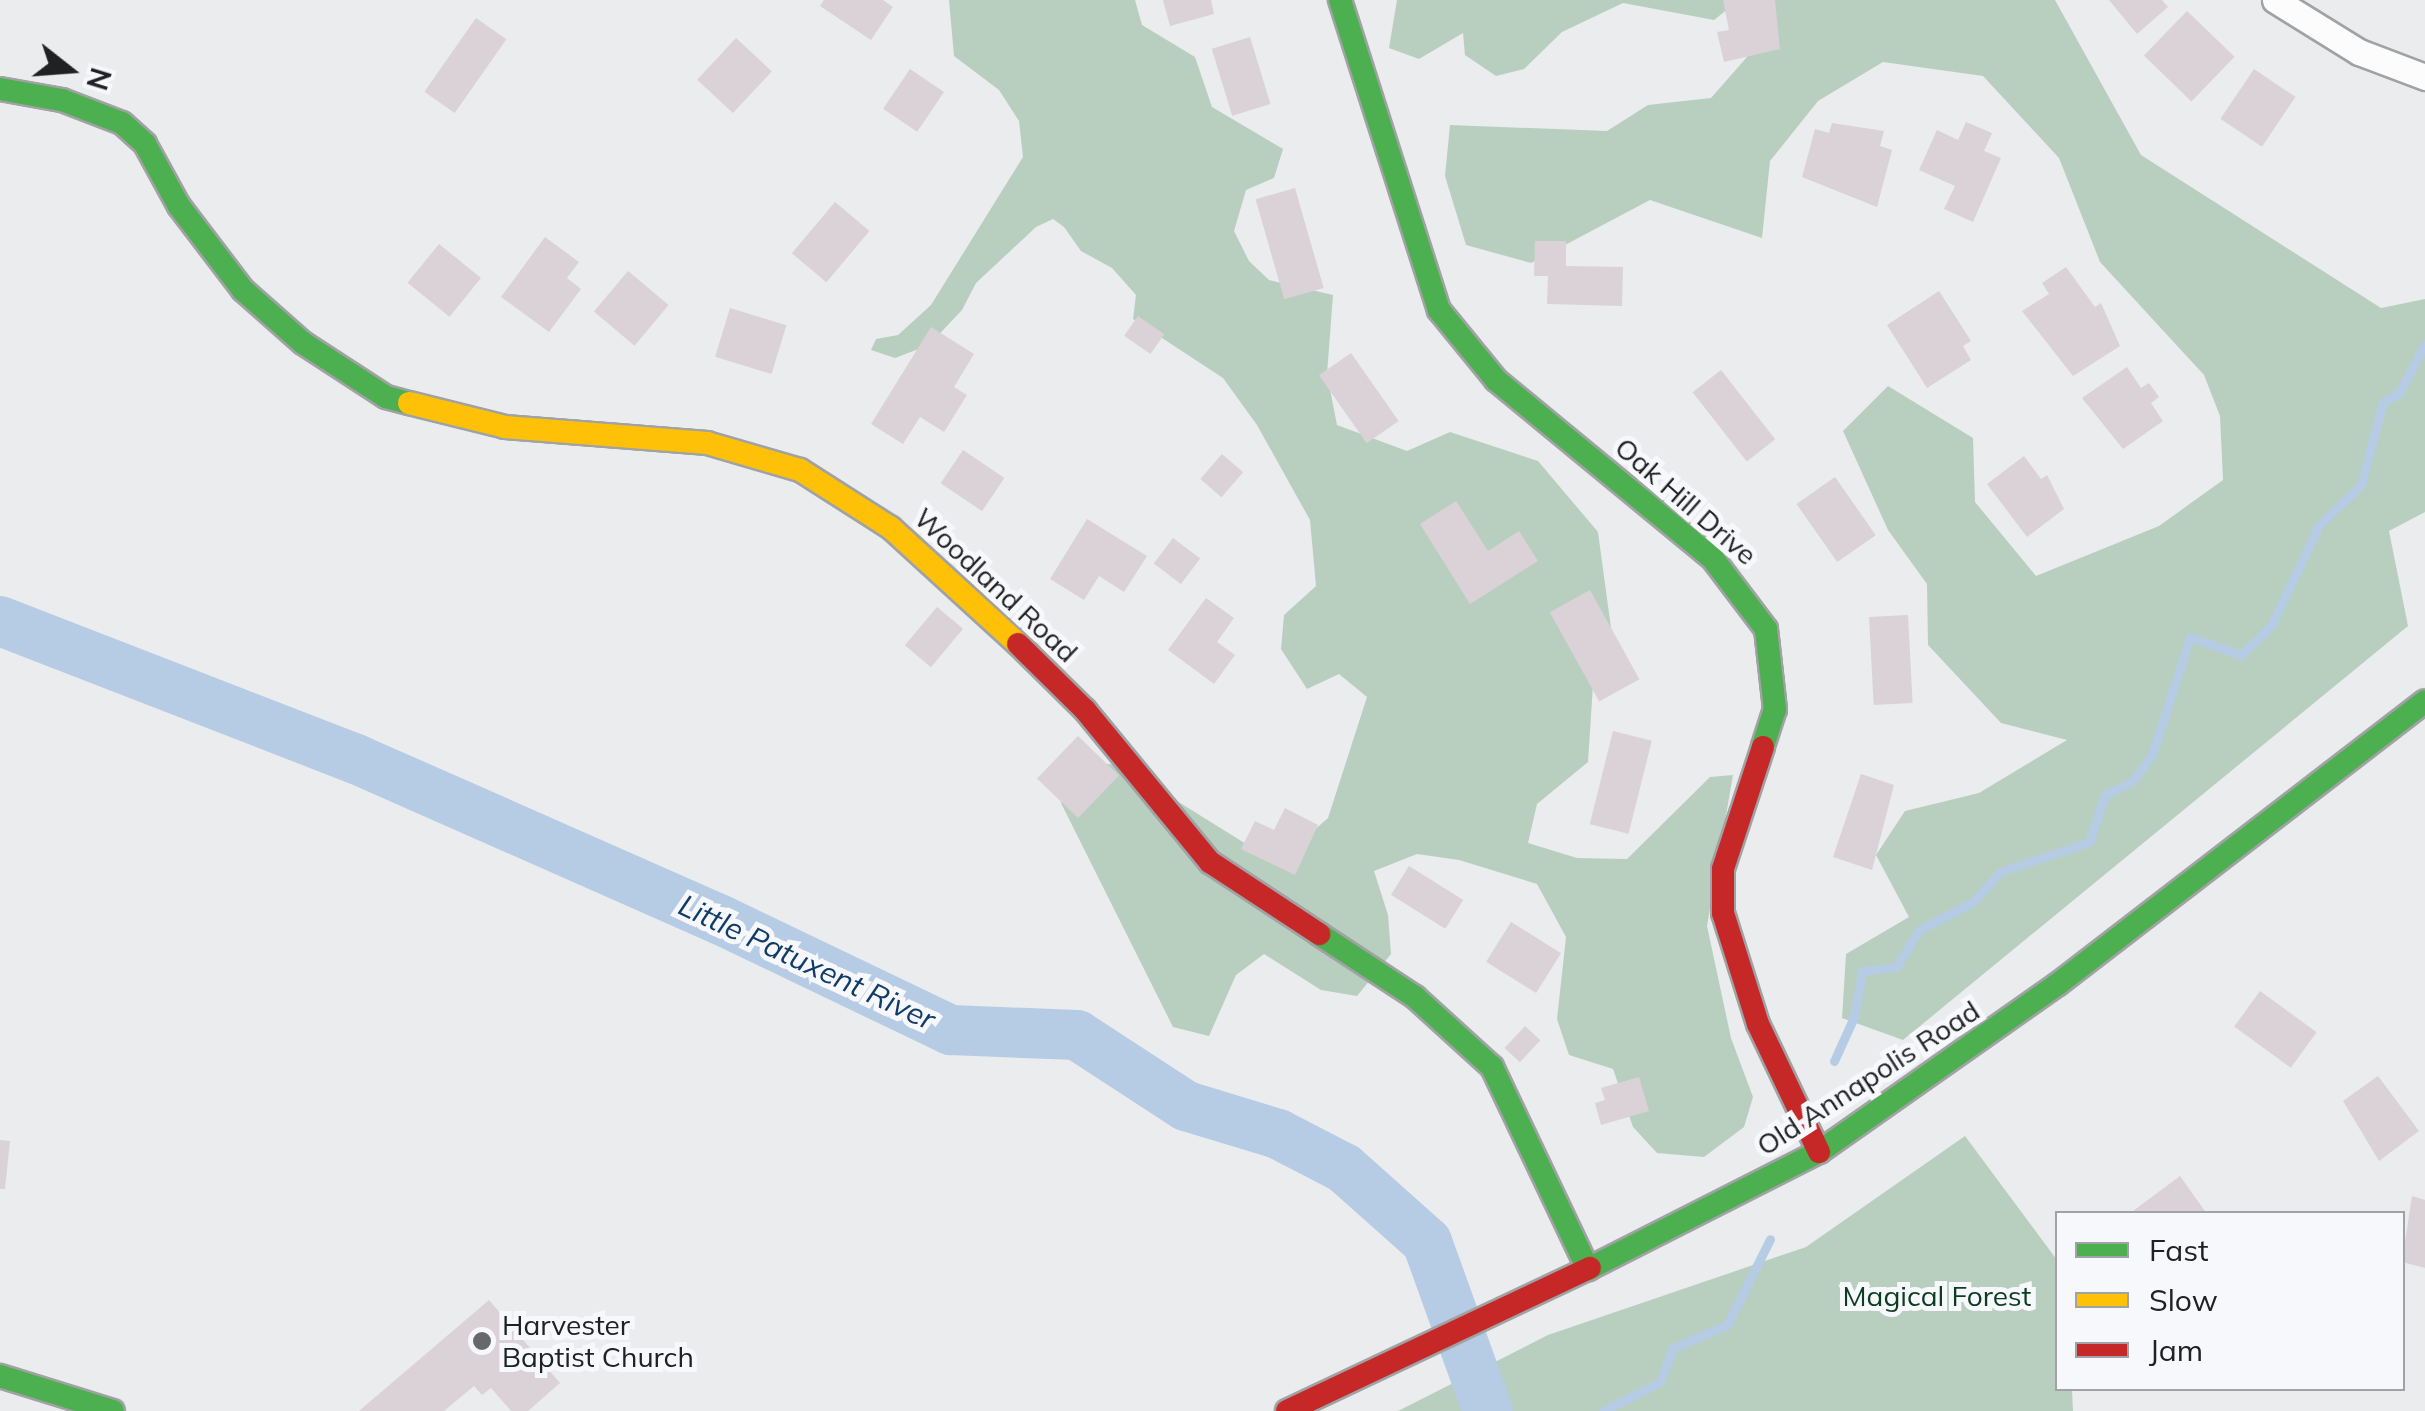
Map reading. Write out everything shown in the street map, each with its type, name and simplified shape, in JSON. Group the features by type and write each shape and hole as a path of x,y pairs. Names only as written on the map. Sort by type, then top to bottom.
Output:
{"street":[{"name":"Oak Hill Drive","path":"1340,0 1422,265 1448,322 1496,380 1712,559 1766,629 1776,710 1723,869 1724,913 1758,1024 1820,1152"},
{"path":"2275,0 2358,52 2425,77"},
{"name":"Woodland Road","path":"0,89 62,100 122,123 145,144 180,206 243,290 308,347 386,397 444,416 552,435 707,443 751,453 800,470 891,528 951,577 1085,710 1210,862 1415,998 1492,1067 1588,1269"},
{"name":"Old Annapolis Road","path":"1286,1411 1588,1269 1820,1152 2042,995 2425,701"},
{"path":"0,1376 113,1411"}],"green space":[{"path":"949,0 1135,0 1142,25 1195,57 1212,107 1283,149 1274,178 1246,190 1234,231 1249,261 1269,280 1333,295 1327,374 1337,425 1407,451 1450,432 1538,461 1598,532 1611,628 1593,685 1588,762 1537,804 1528,843 1577,858 1627,859 1710,777 1733,775 1707,926 1731,1038 1753,1097 1744,1127 1704,1157 1657,1153 1633,1127 1613,1069 1569,1055 1557,1019 1566,937 1537,884 1459,860 1417,854 1374,871 1388,915 1391,954 1357,996 1321,990 1264,954 1236,975 1209,1036 1173,1027 1061,803 1074,761 1119,765 1251,847 1287,854 1328,818 1367,697 1339,674 1307,689 1281,649 1284,615 1316,586 1310,520 1257,425 1223,378 1133,319 1136,295 1112,268 1081,251 1064,227 1053,219 1036,227 976,283 962,310 929,345 895,358 871,350 876,339 898,335 931,305 1023,157 1019,121 999,90 954,56"},
{"path":"1397,0 1739,0 1714,20 1623,3 1562,32 1524,69 1496,76 1465,55 1463,33 1419,59 1389,48"},
{"path":"1749,0 2055,0 2141,155 2381,308 2425,299 2425,512 2389,531 2408,626 1903,1040 1842,1018 1846,954 1909,917 1876,855 1905,811 1979,793 2067,740 2001,723 1928,645 1927,584 1888,530 1843,431 1888,386 1973,438 1975,502 2036,576 2159,526 2223,480 2220,416 2204,375 2100,262 2059,158 1983,76 1883,62 1818,101 1770,161 1762,238 1650,200 1531,263 1466,245 1445,176 1450,125 1607,131 1648,105 1711,98 1747,57"},
{"name":"Magical Forest","path":"1965,1136 2055,1257 2055,1391 2072,1391 2073,1411 1398,1411 1548,1335 1806,1247"}],"building":[{"path":"824,0 883,0 893,7 871,40 820,6"},
{"path":"1163,0 1211,0 1214,14 1170,26"},
{"path":"1723,0 1775,0 1780,49 1724,62 1717,32 1729,30"},
{"path":"2109,0 2162,0 2168,7 2137,34"},
{"path":"2187,11 2234,57 2191,101 2144,56"},
{"path":"476,18 506,39 455,113 424,92"},
{"path":"1250,37 1270,104 1232,116 1212,49"},
{"path":"736,38 772,71 733,113 697,80"},
{"path":"910,69 944,92 917,132 883,109"},
{"path":"2254,69 2295,97 2262,147 2220,119"},
{"path":"1966,122 1992,133 1984,151 2001,158 1973,222 1944,209 1955,186 1919,170 1937,130 1958,140"},
{"path":"1832,123 1884,131 1880,146 1892,150 1877,207 1802,177 1815,129 1829,133"},
{"path":"1295,188 1324,288 1284,299 1256,199"},
{"path":"835,202 869,231 826,282 792,253"},
{"path":"545,237 579,262 567,278 581,289 549,332 501,297"},
{"path":"1535,241 1566,241 1566,266 1623,267 1622,306 1547,304 1548,276 1534,276"},
{"path":"439,244 481,278 449,317 408,283"},
{"path":"2066,267 2095,307 2101,303 2120,346 2073,376 2022,311 2049,294 2042,283"},
{"path":"628,271 669,305 635,346 594,312"},
{"path":"1939,291 1971,341 1963,346 1971,360 1927,388 1887,325"},
{"path":"730,308 786,325 772,374 715,357"},
{"path":"1138,316 1164,334 1150,354 1124,336"},
{"path":"931,327 974,354 954,387 967,395 944,432 920,417 903,444 871,424"},
{"path":"1351,353 1399,421 1367,443 1319,375"},
{"path":"2127,367 2141,388 2149,383 2159,397 2151,403 2163,421 2123,449 2082,398"},
{"path":"1721,370 1775,439 1747,462 1693,392"},
{"path":"963,450 1004,478 982,511 941,483"},
{"path":"1222,454 1243,472 1221,497 1200,479"},
{"path":"2024,456 2041,479 2047,475 2064,509 2027,537 1987,484"},
{"path":"1835,477 1876,535 1837,562 1796,504"},
{"path":"1456,501 1488,551 1519,531 1538,561 1470,604 1420,524"},
{"path":"1087,519 1147,556 1124,592 1099,576 1084,600 1050,579"},
{"path":"1173,538 1200,558 1181,584 1154,564"},
{"path":"1590,590 1639,679 1599,702 1550,612"},
{"path":"1206,598 1234,618 1217,642 1235,655 1214,684 1168,650"},
{"path":"937,607 963,629 931,667 905,645"},
{"path":"1908,615 1913,703 1874,705 1869,617"},
{"path":"1613,731 1652,741 1629,834 1590,824"},
{"path":"1078,736 1119,776 1078,818 1037,778"},
{"path":"1861,774 1894,785 1872,870 1833,857"},
{"path":"1285,808 1318,825 1295,875 1241,849 1255,821 1274,830"},
{"path":"1409,866 1463,900 1445,929 1391,895"},
{"path":"1511,922 1561,953 1536,993 1486,962"},
{"path":"2260,991 2317,1032 2291,1068 2234,1027"},
{"path":"1525,1026 1540,1040 1520,1062 1505,1048"},
{"path":"2378,1076 2419,1131 2379,1161 2343,1101"},
{"path":"1639,1077 1649,1111 1601,1125 1595,1103 1605,1100 1601,1088"},
{"path":"0,1140 10,1141 5,1189 0,1189"},
{"path":"2180,1176 2205,1211 2133,1211"},
{"path":"2412,1196 2425,1200 2425,1268 2405,1263"},
{"name":"Harvester Baptist Church","path":"489,1300 560,1383 528,1411 511,1411 491,1388 482,1395 474,1386 444,1411 359,1411"}],"waterway":[{"path":"1834,1061 1854,1017 1862,971 1896,967 1919,930 1973,902 2000,872 2089,842 2105,795 2133,781 2152,755 2190,637 2241,655 2271,626 2319,525 2361,485 2383,402 2399,393 2425,344"},
{"name":"Little Patuxent River","path":"0,621 356,759 721,920 951,1030 1077,1035 1186,1106 1278,1134 1344,1168 1427,1242 1488,1411"},
{"path":"1603,1411 1660,1382 1673,1348 1727,1325 1770,1239"}],"traffic: fast":[{"path":"1340,0 1439,310 1496,380 1713,559 1766,629 1775,709 1763,747"},
{"path":"0,89 62,100 122,123 145,144 179,206 243,290 303,343 386,397 409,403"},
{"path":"1590,1268 1819,1152 2058,984 2425,701"},
{"path":"1319,934 1415,997 1492,1067 1588,1269"},
{"path":"0,1376 113,1411"}],"traffic: slow":[{"path":"409,403 505,427 707,443 800,470 891,528 1018,644"}],"traffic: jam":[{"path":"1018,644 1085,710 1210,862 1319,934"},
{"path":"1763,747 1723,869 1723,913 1758,1024 1819,1152"},
{"path":"1287,1411 1590,1268"}],"place":[{"name":"Harvester Baptist Church","path":"482,1341"}]}
